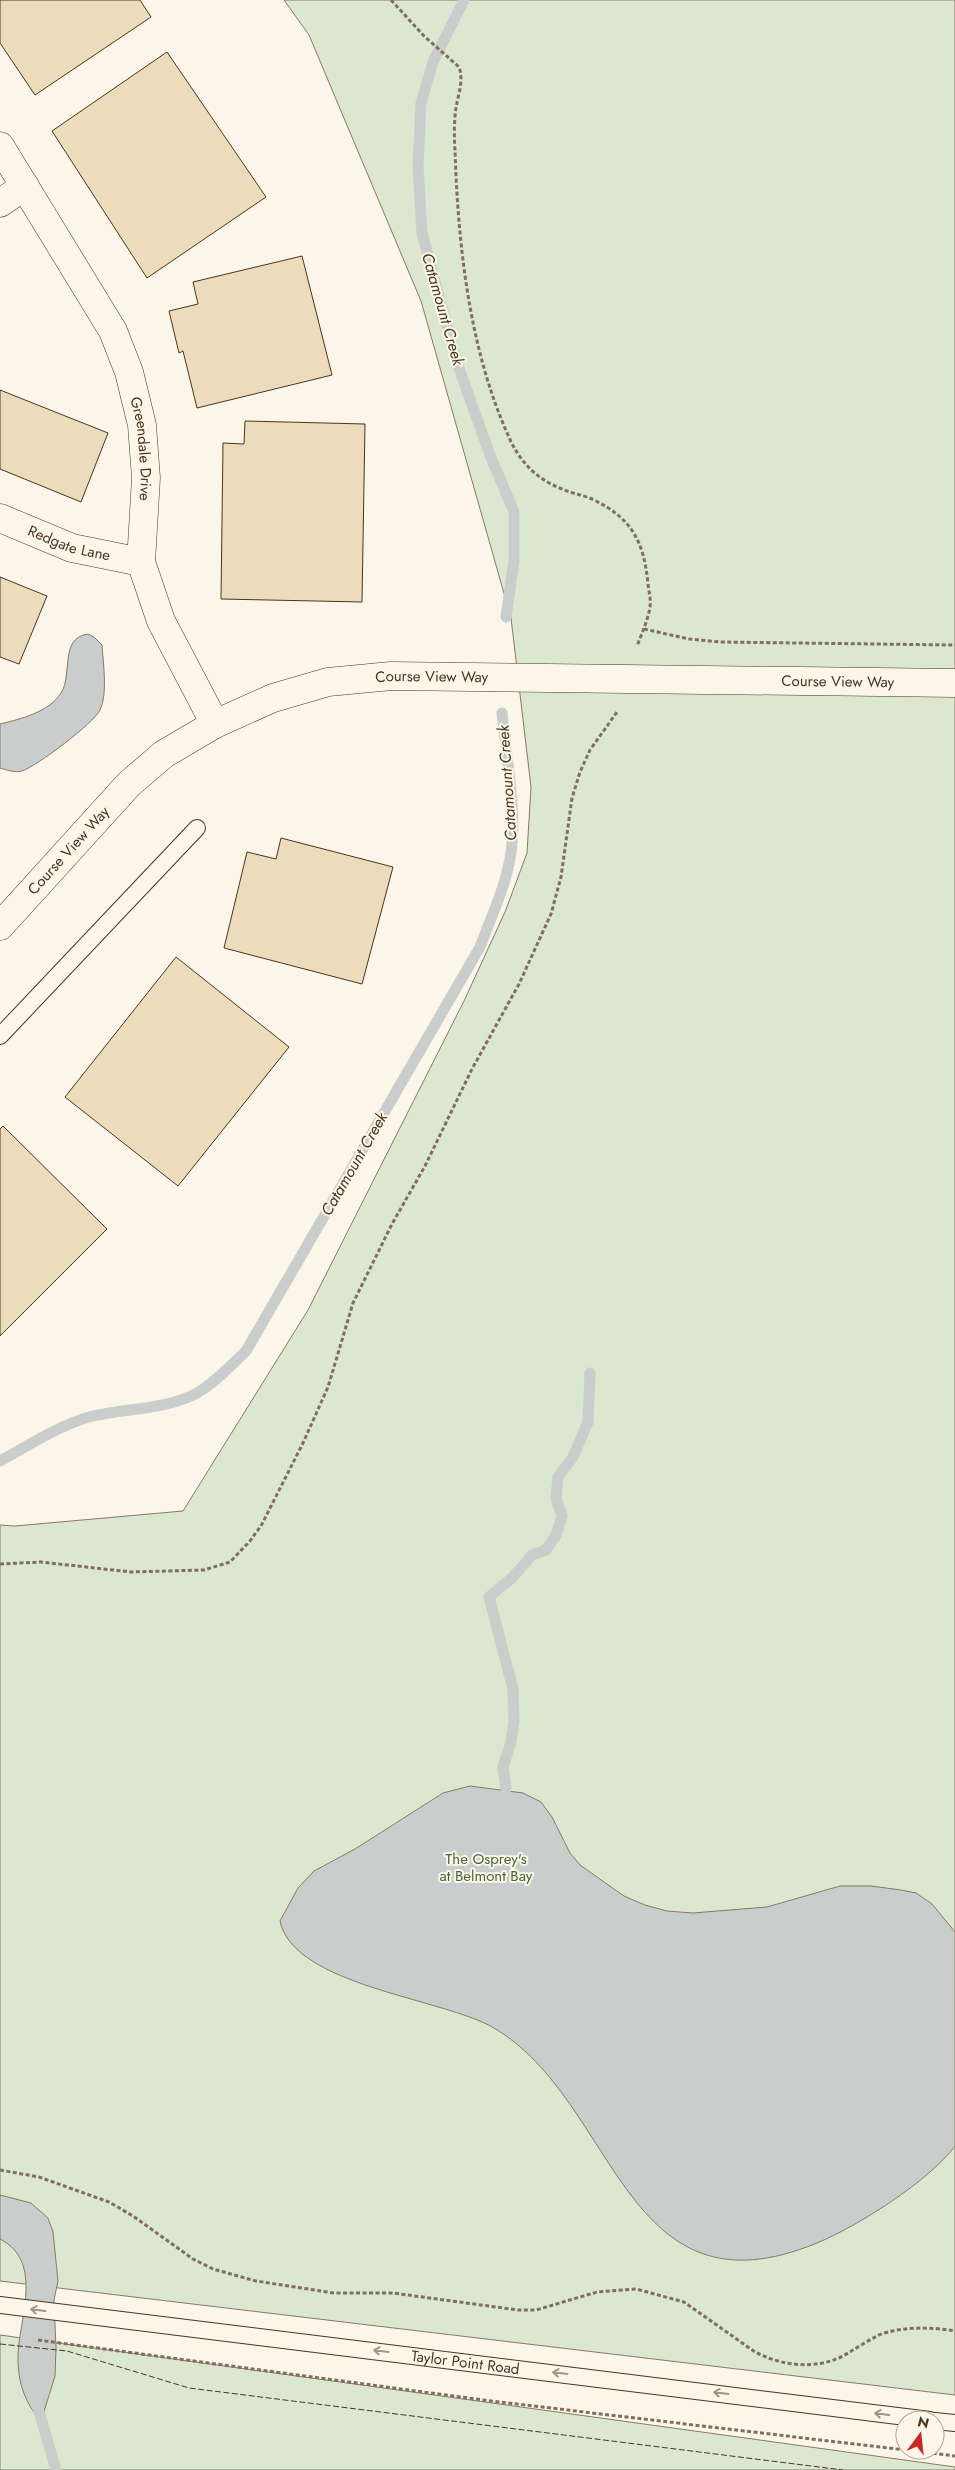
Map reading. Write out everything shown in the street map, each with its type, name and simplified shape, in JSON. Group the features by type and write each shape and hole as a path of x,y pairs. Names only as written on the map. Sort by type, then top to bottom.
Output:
{"street":[{"name":"Greendale Drive","path":"0,146 113,330 129,372 142,425 146,478 141,562 161,620 214,724"},
{"path":"0,203 25,186"},
{"name":"Redgate Lane","path":"0,518 72,548 141,562"},
{"name":"Course View Way","path":"0,926 129,784 164,754 214,724 273,698 328,682 390,676 955,683"}],"lane":[{"path":"0,1036 197,828"},
{"name":"Taylor Point Road","path":"7,2306 895,2416"}],"path":[{"path":"0,1564 41,1562 131,1572 204,1570 230,1562 261,1526 328,1387 353,1303 392,1224 425,1166 472,1069 519,984 551,914 561,877 572,798 580,772 590,750 624,700 627,679 650,606 648,571 645,558 634,532 626,522 607,507 562,489 528,468 518,457 507,434 486,373 470,294 458,201 455,148 456,108 461,79 459,67 424,36 391,0"},
{"path":"644,629 688,640 713,642 955,644"},
{"path":"0,2170 39,2177 109,2202 133,2216 193,2259 213,2268 272,2284 334,2294 393,2293 518,2310 536,2310 597,2292 636,2289 684,2302 767,2359 793,2364 826,2362 890,2332 920,2328 955,2331"},
{"path":"70,2344 483,2400 895,2449"}],"green space":[{"name":"The Osprey's at Belmont Bay","path":"284,0 955,0 955,2395 0,2281 0,1525 15,1526 183,1511 308,1310 464,1001 505,912 527,853 531,787 511,618 421,301 309,35"},
{"path":"0,2335 955,2467 955,2470 0,2470"}],"shaded area":[{"path":"88,634 102,645 104,695 100,710 77,734 29,767 17,772 0,768 0,724 34,714 56,700 64,685 68,658 73,642 79,637"},
{"path":"470,1786 523,1793 541,1802 552,1817 570,1853 580,1865 624,1896 645,1905 667,1911 693,1913 767,1907 840,1886 871,1886 901,1890 916,1893 932,1904 955,1932 955,2146 943,2160 911,2188 852,2226 817,2243 753,2260 702,2253 662,2229 629,2193 570,2104 536,2061 494,2028 471,2017 373,1988 340,1976 312,1961 291,1943 280,1921 298,1888 314,1871 355,1849 443,1793"},
{"path":"0,2195 31,2203 48,2218 53,2232 58,2281 54,2300 55,2376 41,2421 27,2400 19,2376 18,2358 26,2293 25,2277 22,2262 14,2249 0,2239"}],"building":[{"path":"0,0 140,0 151,17 35,95 0,43"},
{"path":"167,52 266,197 147,278 52,131"},
{"path":"302,256 332,375 197,408 183,351 179,353 169,311 198,304 193,282"},
{"path":"0,390 108,433 81,502 0,469"},
{"path":"245,421 365,424 362,602 221,599 223,443 244,444"},
{"path":"0,577 47,596 19,664 0,657"},
{"path":"281,838 393,867 362,984 224,948 247,852 276,859"},
{"path":"176,957 289,1047 178,1186 65,1097"},
{"path":"3,1126 107,1229 0,1336 0,1129"}],"waterway":[{"name":"Catamount Creek","path":"464,0 433,62 421,103 418,166 422,233 456,360 490,455 514,512 514,560 506,617"},
{"name":"Catamount Creek","path":"0,1461 77,1421 102,1414 159,1406 185,1399 197,1393 223,1374 246,1351 480,947 502,888 511,852 512,801 502,713"},
{"path":"506,1789 503,1767 511,1742 514,1721 513,1689 489,1597 512,1578 532,1555 546,1550 556,1535 562,1516 556,1498 558,1477 573,1457 588,1422 590,1373"},
{"name":"Catamount Creek","path":"38,2408 56,2470"}],"fence":[{"path":"0,2344 67,2351 189,2388 843,2470"}]}
